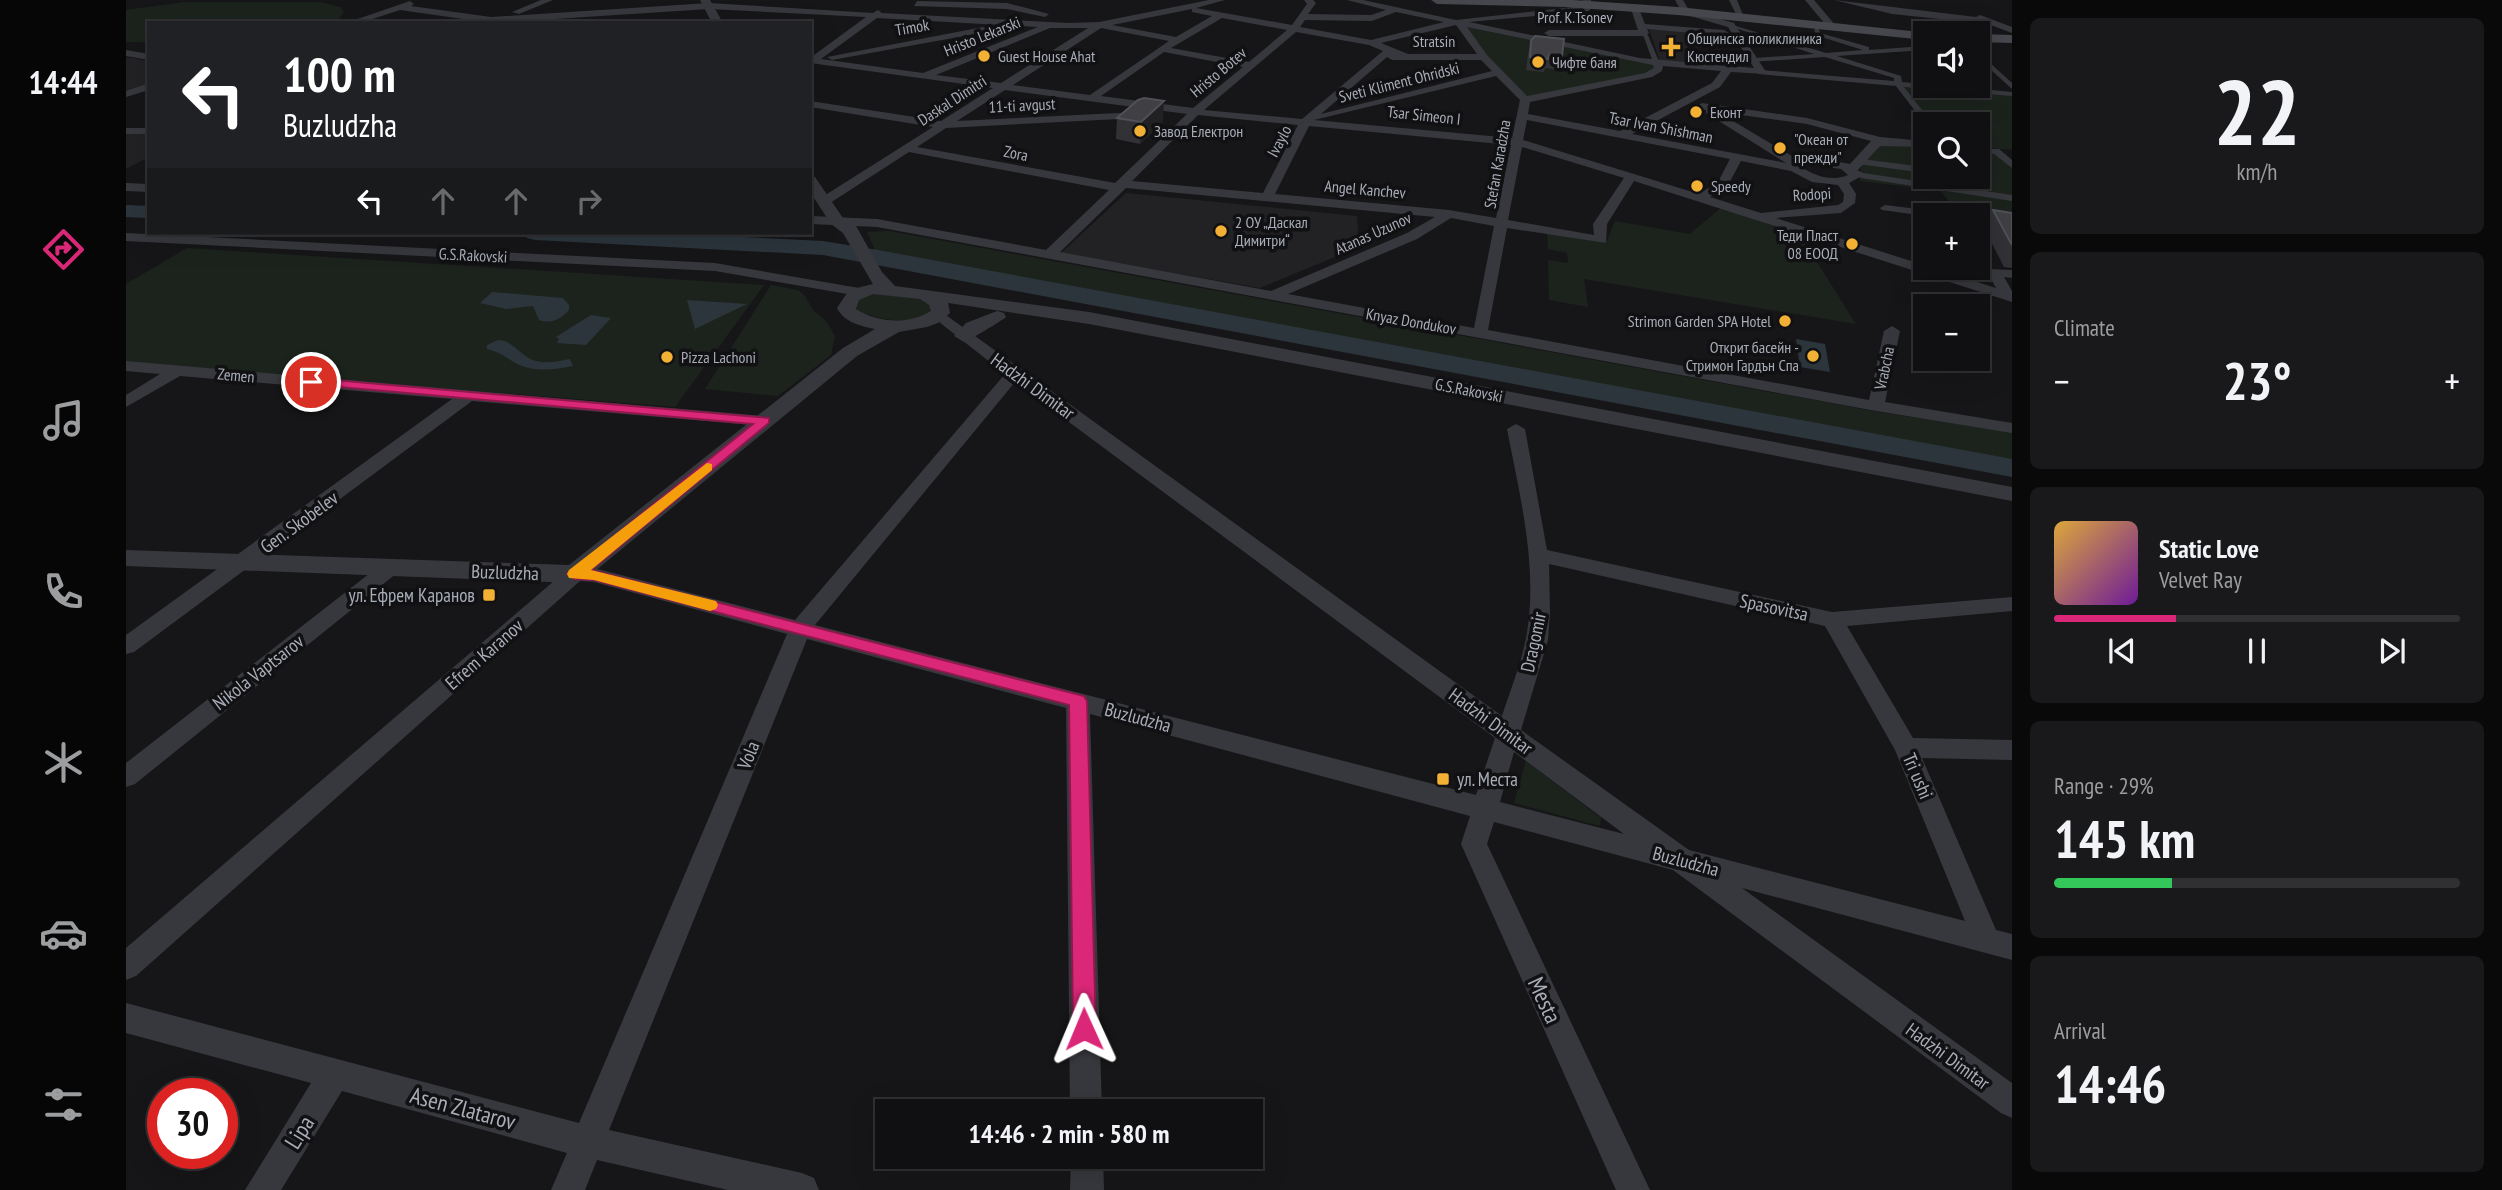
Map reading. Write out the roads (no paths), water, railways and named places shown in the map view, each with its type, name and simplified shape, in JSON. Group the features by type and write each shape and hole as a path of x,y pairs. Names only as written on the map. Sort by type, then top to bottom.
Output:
{"main road":[{"path":"1437,0 1588,3 1686,12 1737,21 1913,35"},
{"path":"1588,3 1686,12"},
{"path":"1990,38 2011,38"}],"street":[{"path":"356,21 422,0"},
{"path":"490,21 549,0"},
{"name":"Daskal Dimitri","path":"823,202 1099,25 1221,0"},
{"name":"Hristo Botev","path":"1049,255 1123,186 1195,113 1294,29 1312,3 1308,0"},
{"path":"1351,0 1657,62 1913,83"},
{"path":"1679,0 1686,12"},
{"path":"1733,0 1737,34 1761,72"},
{"path":"1810,0 1833,28"},
{"path":"1838,0 1892,11 1991,21 2012,18"},
{"path":"511,21 558,19 707,3 873,16 1099,25"},
{"path":"707,3 717,21"},
{"path":"812,60 873,16 898,3 1007,6 1177,40"},
{"path":"1183,8 1371,43 1465,20 1588,8 1588,3"},
{"path":"1927,3 1991,21 2011,38"},
{"path":"398,8 481,21"},
{"path":"1303,17 1373,18 1394,9"},
{"path":"1525,100 1648,75 1659,69 1635,9"},
{"path":"1892,11 1913,30"},
{"path":"1091,99 1162,49 1220,15"},
{"path":"1737,21 1898,81 1913,80"},
{"name":"Timok","path":"812,61 1020,23"},
{"name":"Stefan Karadzha","path":"1459,23 1484,57 1525,100 1480,334"},
{"name":"Hristo Lekarski","path":"924,76 1052,25"},
{"path":"1816,26 1817,34 1875,51"},
{"name":"Prof. K.Tsonev","path":"1505,33 1643,29 1737,34"},
{"path":"1371,43 1387,54"},
{"path":"1162,49 1251,65"},
{"path":"1754,60 1913,49"},
{"path":"126,53 147,57"},
{"name":"Stratsin","path":"1387,54 1406,57 1484,57"},
{"name":"Ivaylo","path":"1267,197 1306,121 1387,54"},
{"name":"Tsar Simeon I","path":"812,61 1195,113 1516,142 1631,176 2010,298"},
{"path":"1990,66 2012,87"},
{"path":"1622,135 1716,85 1728,69"},
{"name":"Sveti Kliment Ohridski","path":"1306,121 1499,72"},
{"path":"1898,81 1920,112"},
{"path":"126,95 147,87"},
{"path":"1990,91 2012,94"},
{"path":"126,95 147,94"},
{"path":"1690,100 1814,178 1842,182 1854,179 1856,166 1870,146 1880,140"},
{"name":"11-ti avgust","path":"812,104 944,125 1195,113"},
{"path":"1702,107 1807,121 1880,140 1913,143"},
{"name":"Tsar Ivan Shishman","path":"1521,116 1737,158 1795,166"},
{"path":"126,131 147,131"},
{"name":"Zora","path":"906,148 1123,186"},
{"path":"1990,150 2012,151"},
{"path":"1996,151 2012,164"},
{"path":"1700,198 1723,184 1737,158"},
{"path":"1795,166 1816,160 1856,166 1913,169"},
{"path":"1856,166 1861,175 2012,198"},
{"name":"Angel Kanchev","path":"1123,186 1448,214 1601,240 1600,224 1631,176"},
{"name":"Rodopi","path":"1753,216 1841,209 1849,203 1850,194 1842,182"},
{"path":"812,183 841,228 859,292 873,322 940,329 967,338"},
{"path":"126,187 147,188"},
{"path":"1885,208 1913,211"},
{"name":"Atanas Uzunov","path":"1270,296 1412,236 1448,214"},
{"name":"Knyaz Dondukov","path":"812,221 841,228 877,223 1876,406 2012,428"},
{"path":"1990,221 2012,223"},
{"name":"G.S.Rakovski","path":"126,237 715,267 837,286 859,292 888,289 1102,320 2012,494"},
{"path":"2010,298 1994,272 2012,274"},
{"path":"818,284 859,292"},
{"path":"850,352 855,339 859,292"},
{"path":"924,294 939,302 940,314 967,338"},
{"path":"903,325 940,314"},
{"name":"G.S.Rakovski","path":"940,314 997,317 2012,512"},
{"path":"967,338 973,327 997,317"},
{"name":"Efrem Karanov","path":"126,966 575,574 850,352 903,325"},
{"name":"Vrabcha","path":"1876,406 1892,331"},
{"name":"Hadzhi Dimitar","path":"967,338 2012,1102"},
{"name":"Zemen","path":"126,366 764,421"},
{"path":"126,402 178,370"},
{"name":"Vola","path":"568,1190 800,628 1014,373"},
{"name":"Gen. Skobelev","path":"126,646 470,395"},
{"name":"Dragomir","path":"1485,808 1537,640 1541,611 1539,555 1516,429"},
{"name":"Spasovitsa","path":"1539,555 1832,620 2012,604"},
{"name":"Buzludzha","path":"126,558 594,575 1999,944"},
{"name":"Nikola Vaptsarov","path":"126,777 390,568"},
{"name":"Tri ushi","path":"1832,620 1906,748 1999,944"},
{"path":"1078,701 1086,1099"},
{"path":"1906,748 2012,750"},
{"name":"Mesta","path":"1485,808 1474,844 1633,1190"},
{"name":"Asen Zlatarov","path":"126,1018 588,1142 802,1190"},
{"name":"Lipa","path":"262,1190 335,1073"},
{"path":"1087,1169 1087,1190"}],"waterway":[{"path":"126,211 147,212"},
{"path":"573,235 823,248 2012,468"}],"place":[{"name":"Общинска поликлиника Кюстендил","path":"1671,47"},
{"name":"Guest House Ahat","path":"984,56"},
{"name":"Чифте баня","path":"1538,62"},
{"name":"Еконт","path":"1696,112"},
{"name":"Завод Електрон","path":"1140,131"},
{"name":"\"Океан от прежди\"","path":"1780,148"},
{"name":"Speedy","path":"1697,186"},
{"name":"2 ОУ „Даскал Димитри“","path":"1221,231"},
{"name":"Теди Пласт 08 ЕООД","path":"1852,244"},
{"name":"Strimon Garden SPA Hotel","path":"1785,321"},
{"name":"Открит басейн - Стримон Гардън Спа","path":"1813,356"},
{"name":"Pizza Lachoni","path":"667,357"},
{"name":"ул. Ефрем Каранов","path":"489,595"},
{"name":"ул. Места","path":"1443,779"}]}
